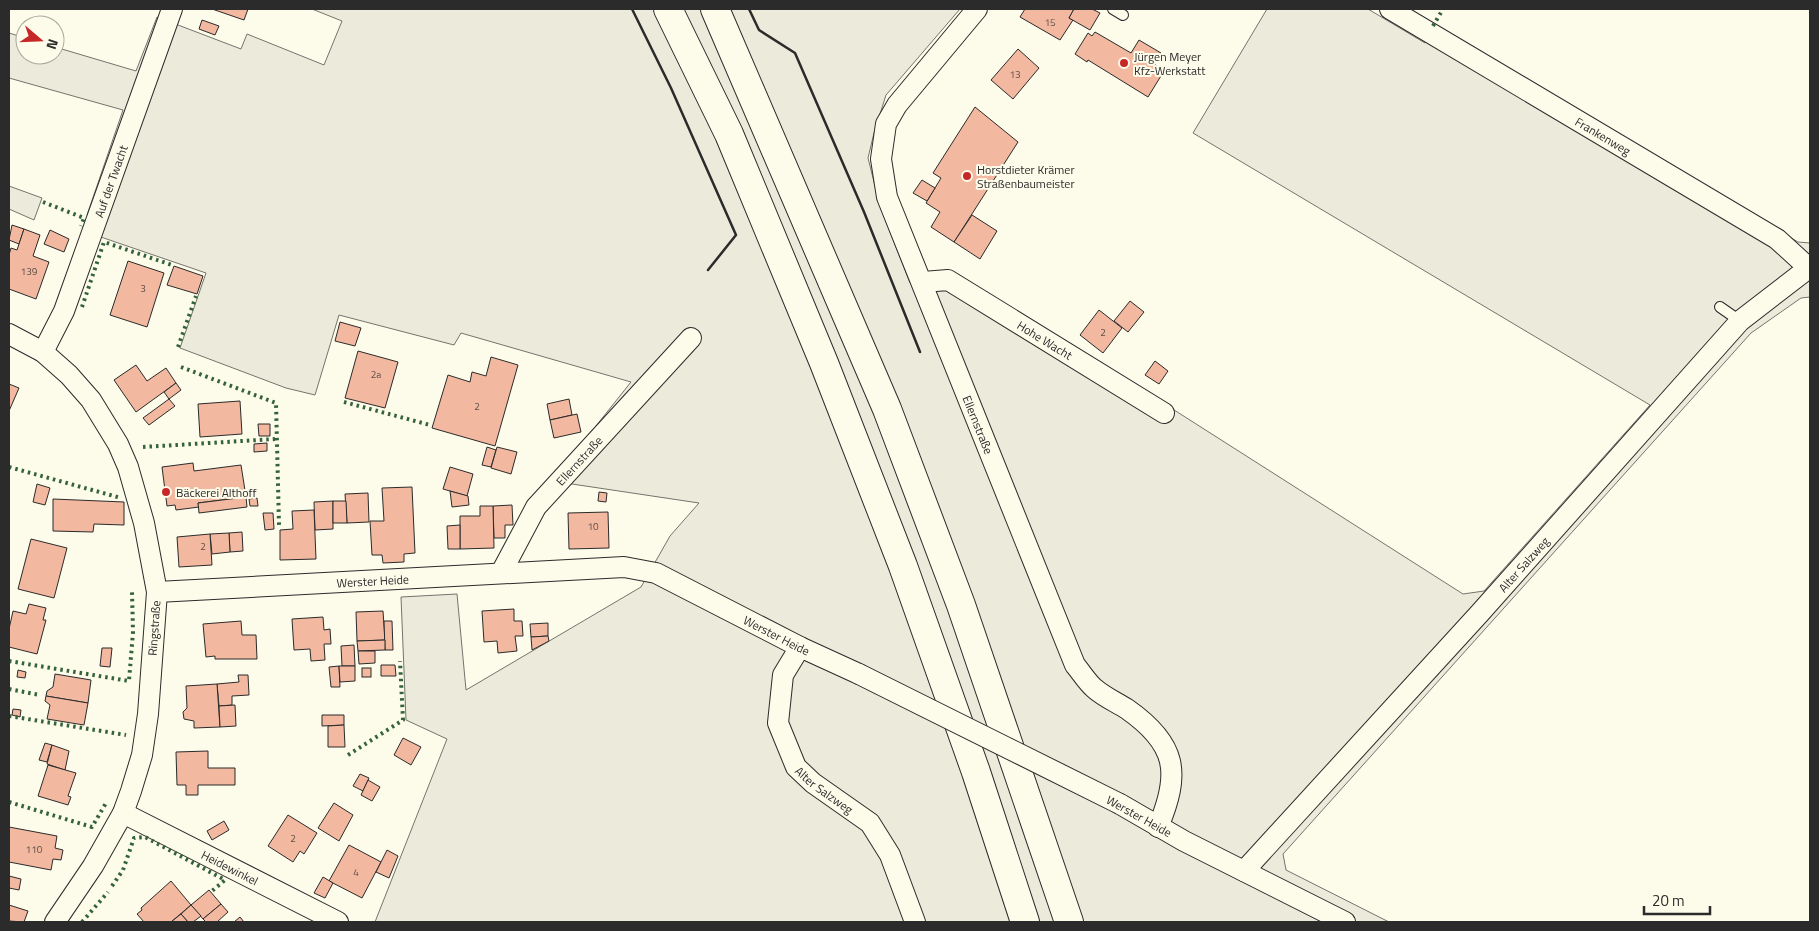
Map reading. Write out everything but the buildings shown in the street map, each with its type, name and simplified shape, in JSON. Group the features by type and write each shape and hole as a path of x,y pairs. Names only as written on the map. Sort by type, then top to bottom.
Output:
{"highway":[{"path":"668,9 729,134 824,364 906,576 976,772 1026,922"},
{"path":"715,9 887,409 961,605 1069,922"}],"street":[{"name":"Auf der Twacht","path":"43,352 64,311 172,9"},
{"name":"Ellernstraße","path":"977,9 897,105 886,124 881,144 882,174 887,197 923,282 1075,665 1094,688 1156,731 1170,759 1173,780 1168,804 1158,827"},
{"name":"Frankenweg","path":"1390,9 1777,239 1810,268"},
{"name":"Alter Salzweg","path":"1244,871 1479,614 1740,321 1810,268"},
{"name":"Hohe Wacht","path":"923,282 948,280 1164,413"},
{"name":"Ringstraße","path":"9,334 43,352 69,376 91,400 118,444 128,466 144,523 156,592 148,714 142,755 123,813 93,866 55,922"},
{"name":"Ellernstraße","path":"501,572 536,507 691,338"},
{"name":"Werster Heide","path":"156,592 501,572 624,567 656,573 800,647 859,674 1120,804 1158,827 1345,922"},
{"name":"Alter Salzweg","path":"800,647 783,675 778,723 796,767 813,783 870,823 890,855 915,922"},
{"name":"Heidewinkel","path":"123,813 338,922"}],"lane":[{"path":"1113,9 1123,15"},
{"path":"1720,307 1740,321"}],"shaded area":[{"path":"312,9 960,9 886,95 868,158 880,206 910,283 993,300 1160,401 1463,594 1484,591 1650,405 1193,133 1267,9 1368,9 1425,43 1436,26 1798,242 1810,243 1810,297 1801,298 1751,333 1283,854 1286,870 1389,922 375,922 447,739 406,720 401,597 457,594 466,690 641,587 670,536 699,503 552,481 631,382 461,333 454,345 339,315 315,395 286,388 180,348 206,273 95,235 100,220 87,215 123,110 9,78 9,33 15,35 15,65 65,65 65,50 136,71 157,17 241,49 247,34 324,65 342,21"},
{"path":"9,186 42,198 34,220 9,209"}],"hedge":[{"path":"1433,26 1443,9"},
{"path":"43,202 84,218 81,226"},
{"path":"82,307 104,242 172,265"},
{"path":"178,347 196,296"},
{"path":"181,367 276,403 279,525"},
{"path":"344,402 430,425"},
{"path":"143,447 275,439"},
{"path":"9,467 121,498"},
{"path":"9,661 129,681 133,632 132,592"},
{"path":"348,755 403,720 400,661"},
{"path":"9,689 40,695"},
{"path":"9,716 126,735"},
{"path":"9,802 92,827 106,803"},
{"path":"112,886 123,870 134,838 145,837 225,880 212,891"},
{"path":"82,922 108,892"}],"wall":[{"path":"632,9 671,88 736,235 708,270"},
{"path":"749,9 759,30 795,53 864,212 920,352"}],"place":[{"name":"Jürgen Meyer Kfz-Werkstatt","path":"1124,63"},
{"name":"Horstdieter Krämer Straßenbaumeister","path":"967,176"},
{"name":"Bäckerei Althoff","path":"166,492"}]}
